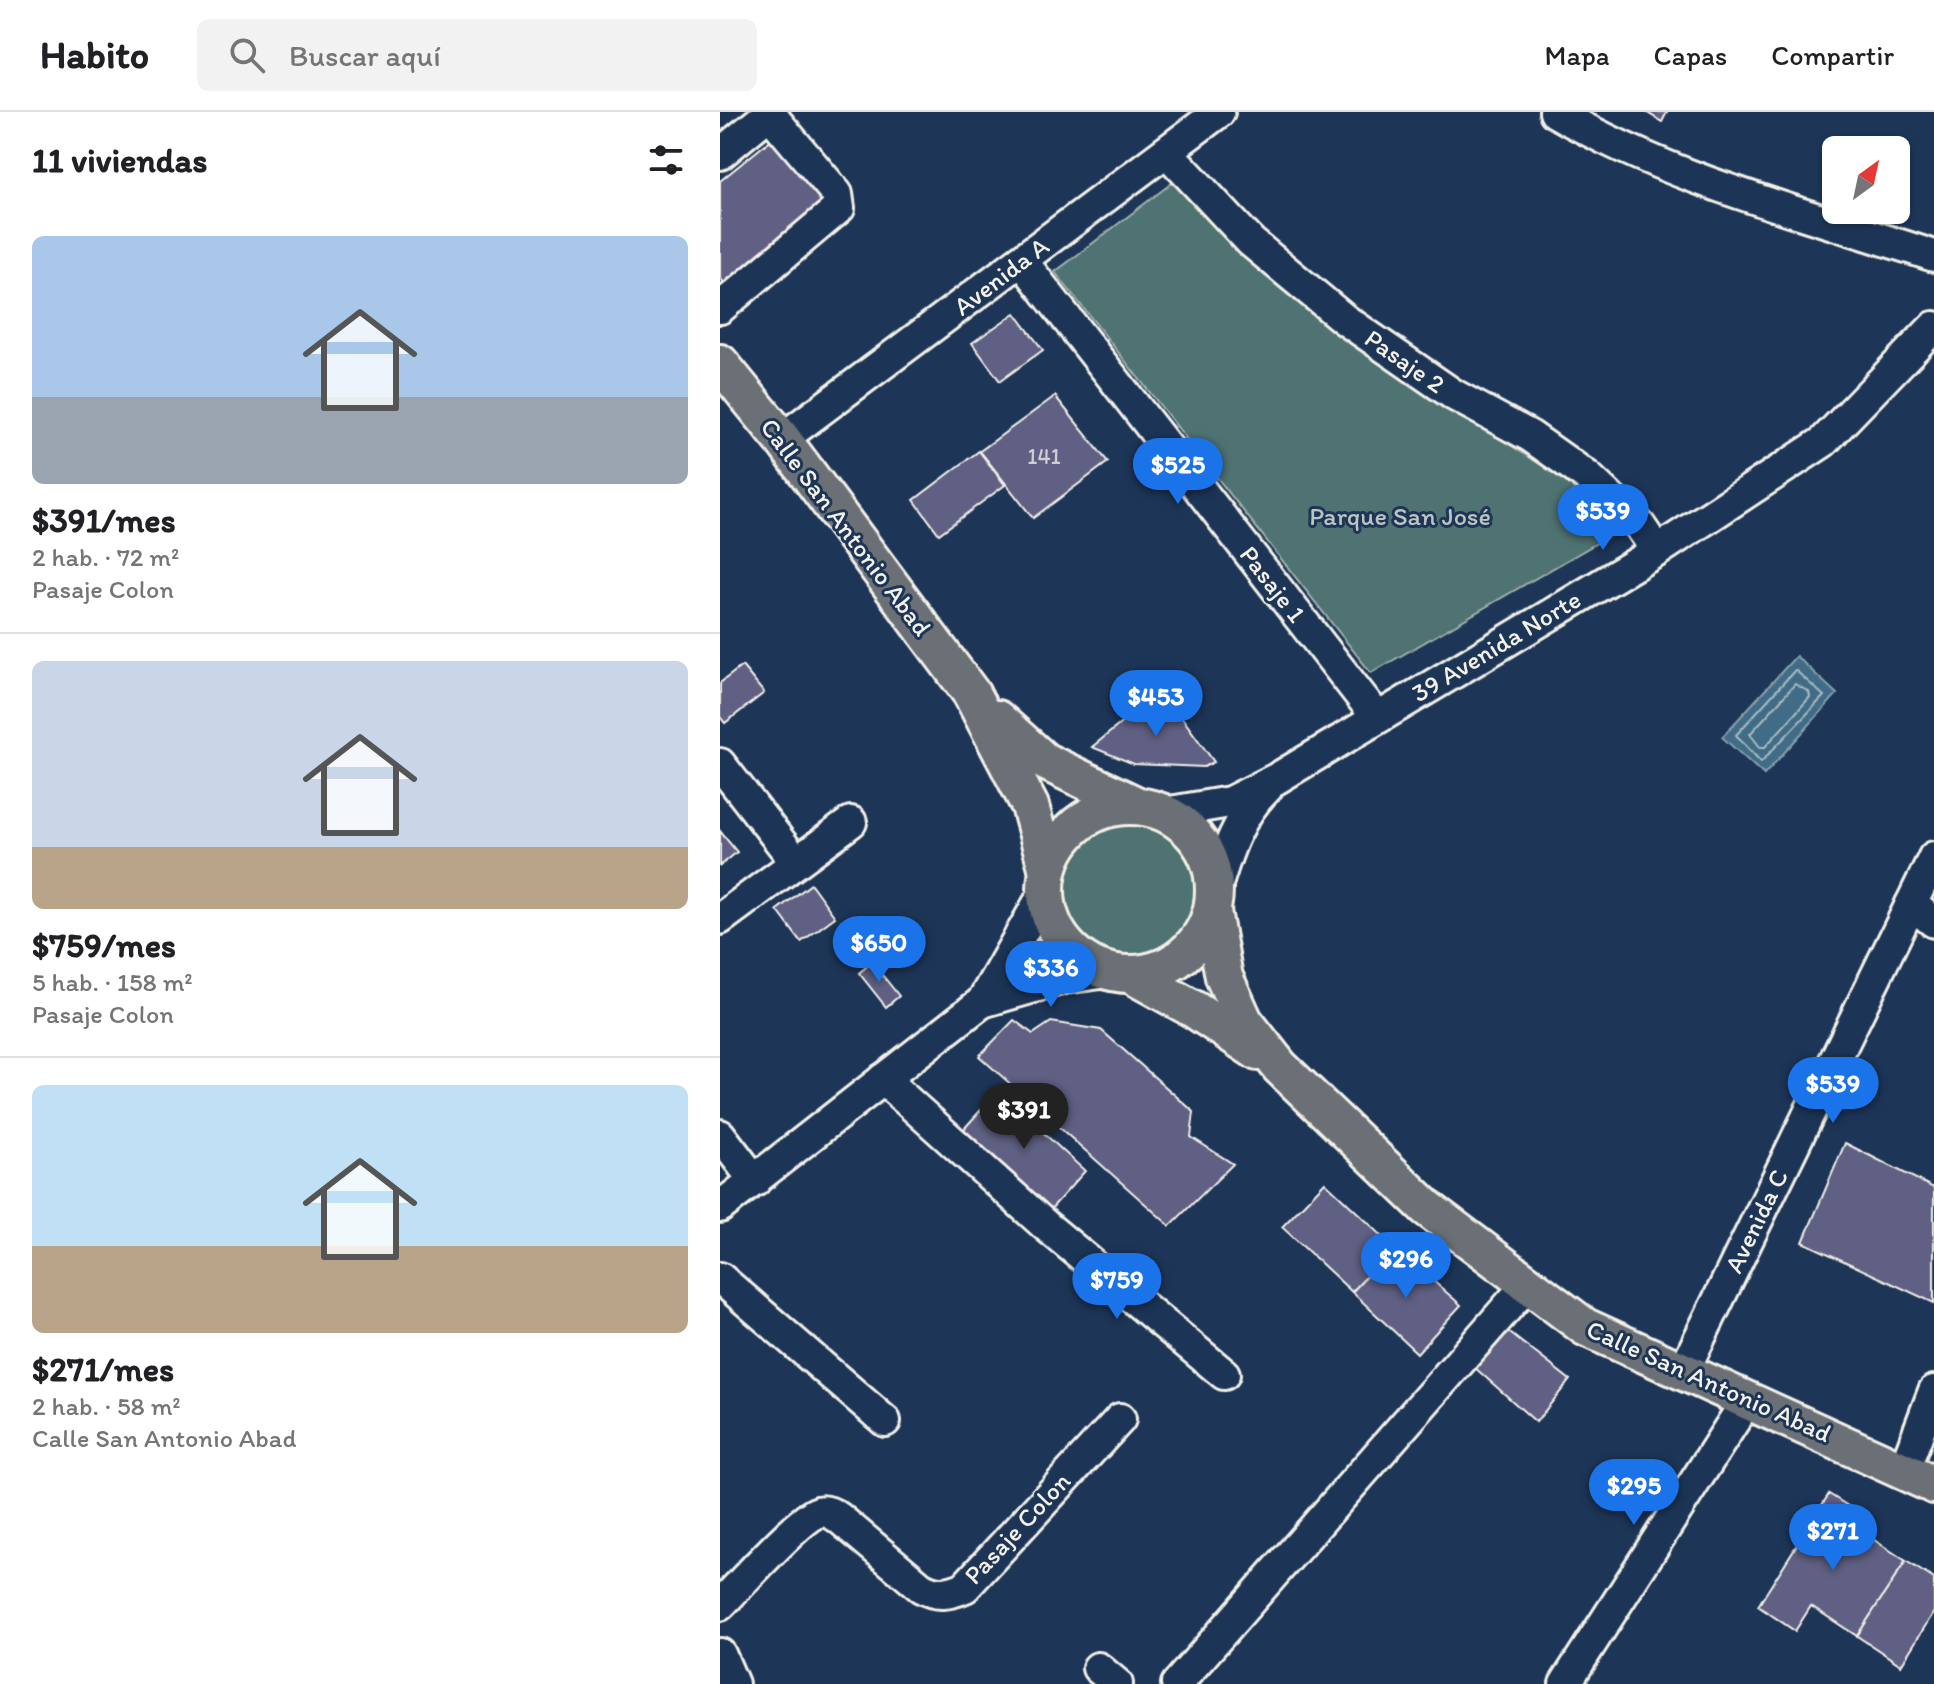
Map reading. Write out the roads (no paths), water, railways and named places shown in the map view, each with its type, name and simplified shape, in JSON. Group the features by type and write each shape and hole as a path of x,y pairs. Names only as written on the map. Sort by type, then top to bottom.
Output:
{"main road":[{"name":"Calle San Antonio Abad","path":"720,363 782,439 971,693 1025,748 1044,761 1093,788 1151,810"},
{"name":"Calle San Antonio Abad","path":"971,693 1030,806 1047,881"},
{"path":"1110,808 1151,810 1186,827 1203,847 1214,901 1198,940 1179,959 1162,969 1119,973 1088,963 1066,944 1052,920 1047,881 1059,844 1078,824 1110,808"},
{"name":"Calle San Antonio Abad","path":"1214,901 1230,996 1244,1021 1280,1067 1427,1208 1526,1286 1585,1327 1919,1478"},
{"name":"Calle San Antonio Abad","path":"1119,973 1195,1010 1280,1067"}],"street":[{"name":"Avenida A","path":"782,439 1219,112"},
{"path":"1555,112 1615,146 1677,173 1934,256"},
{"path":"720,154 770,113 837,194 839,208 720,308"},
{"name":"Pasaje 2","path":"1167,152 1251,242 1344,319 1454,395 1530,436 1588,477 1640,526 1657,551"},
{"name":"Pasaje 1","path":"1022,261 1377,717"},
{"name":"39 Avenida Norte","path":"1151,810 1230,802 1276,779 1657,551 1823,442 1934,327"},
{"path":"720,764 796,862"},
{"name":"39 Avenida Norte","path":"1214,901 1239,825 1253,802 1276,779"},
{"path":"720,919 851,822"},
{"name":"Avenida C","path":"1684,1370 1922,913 1934,857"},
{"path":"982,1002 1047,881"},
{"path":"720,1207 982,1002 1065,978 1119,973"},
{"path":"883,1079 1045,1225 1224,1374"},
{"path":"720,1135 755,1181"},
{"path":"720,1278 885,1421"},
{"path":"1177,1684 1526,1286"},
{"path":"1919,1478 1934,1391"},
{"path":"1565,1684 1748,1399"},
{"name":"Pasaje Colon","path":"720,1605 805,1522 824,1511 839,1518 921,1587 938,1594 965,1587 1120,1419"},
{"path":"720,1654 733,1684"}],"water":[{"path":"1796,656 1837,694 1764,775 1722,737"}],"park label":[{"name":"Parque San José","path":"1400,516"}]}
